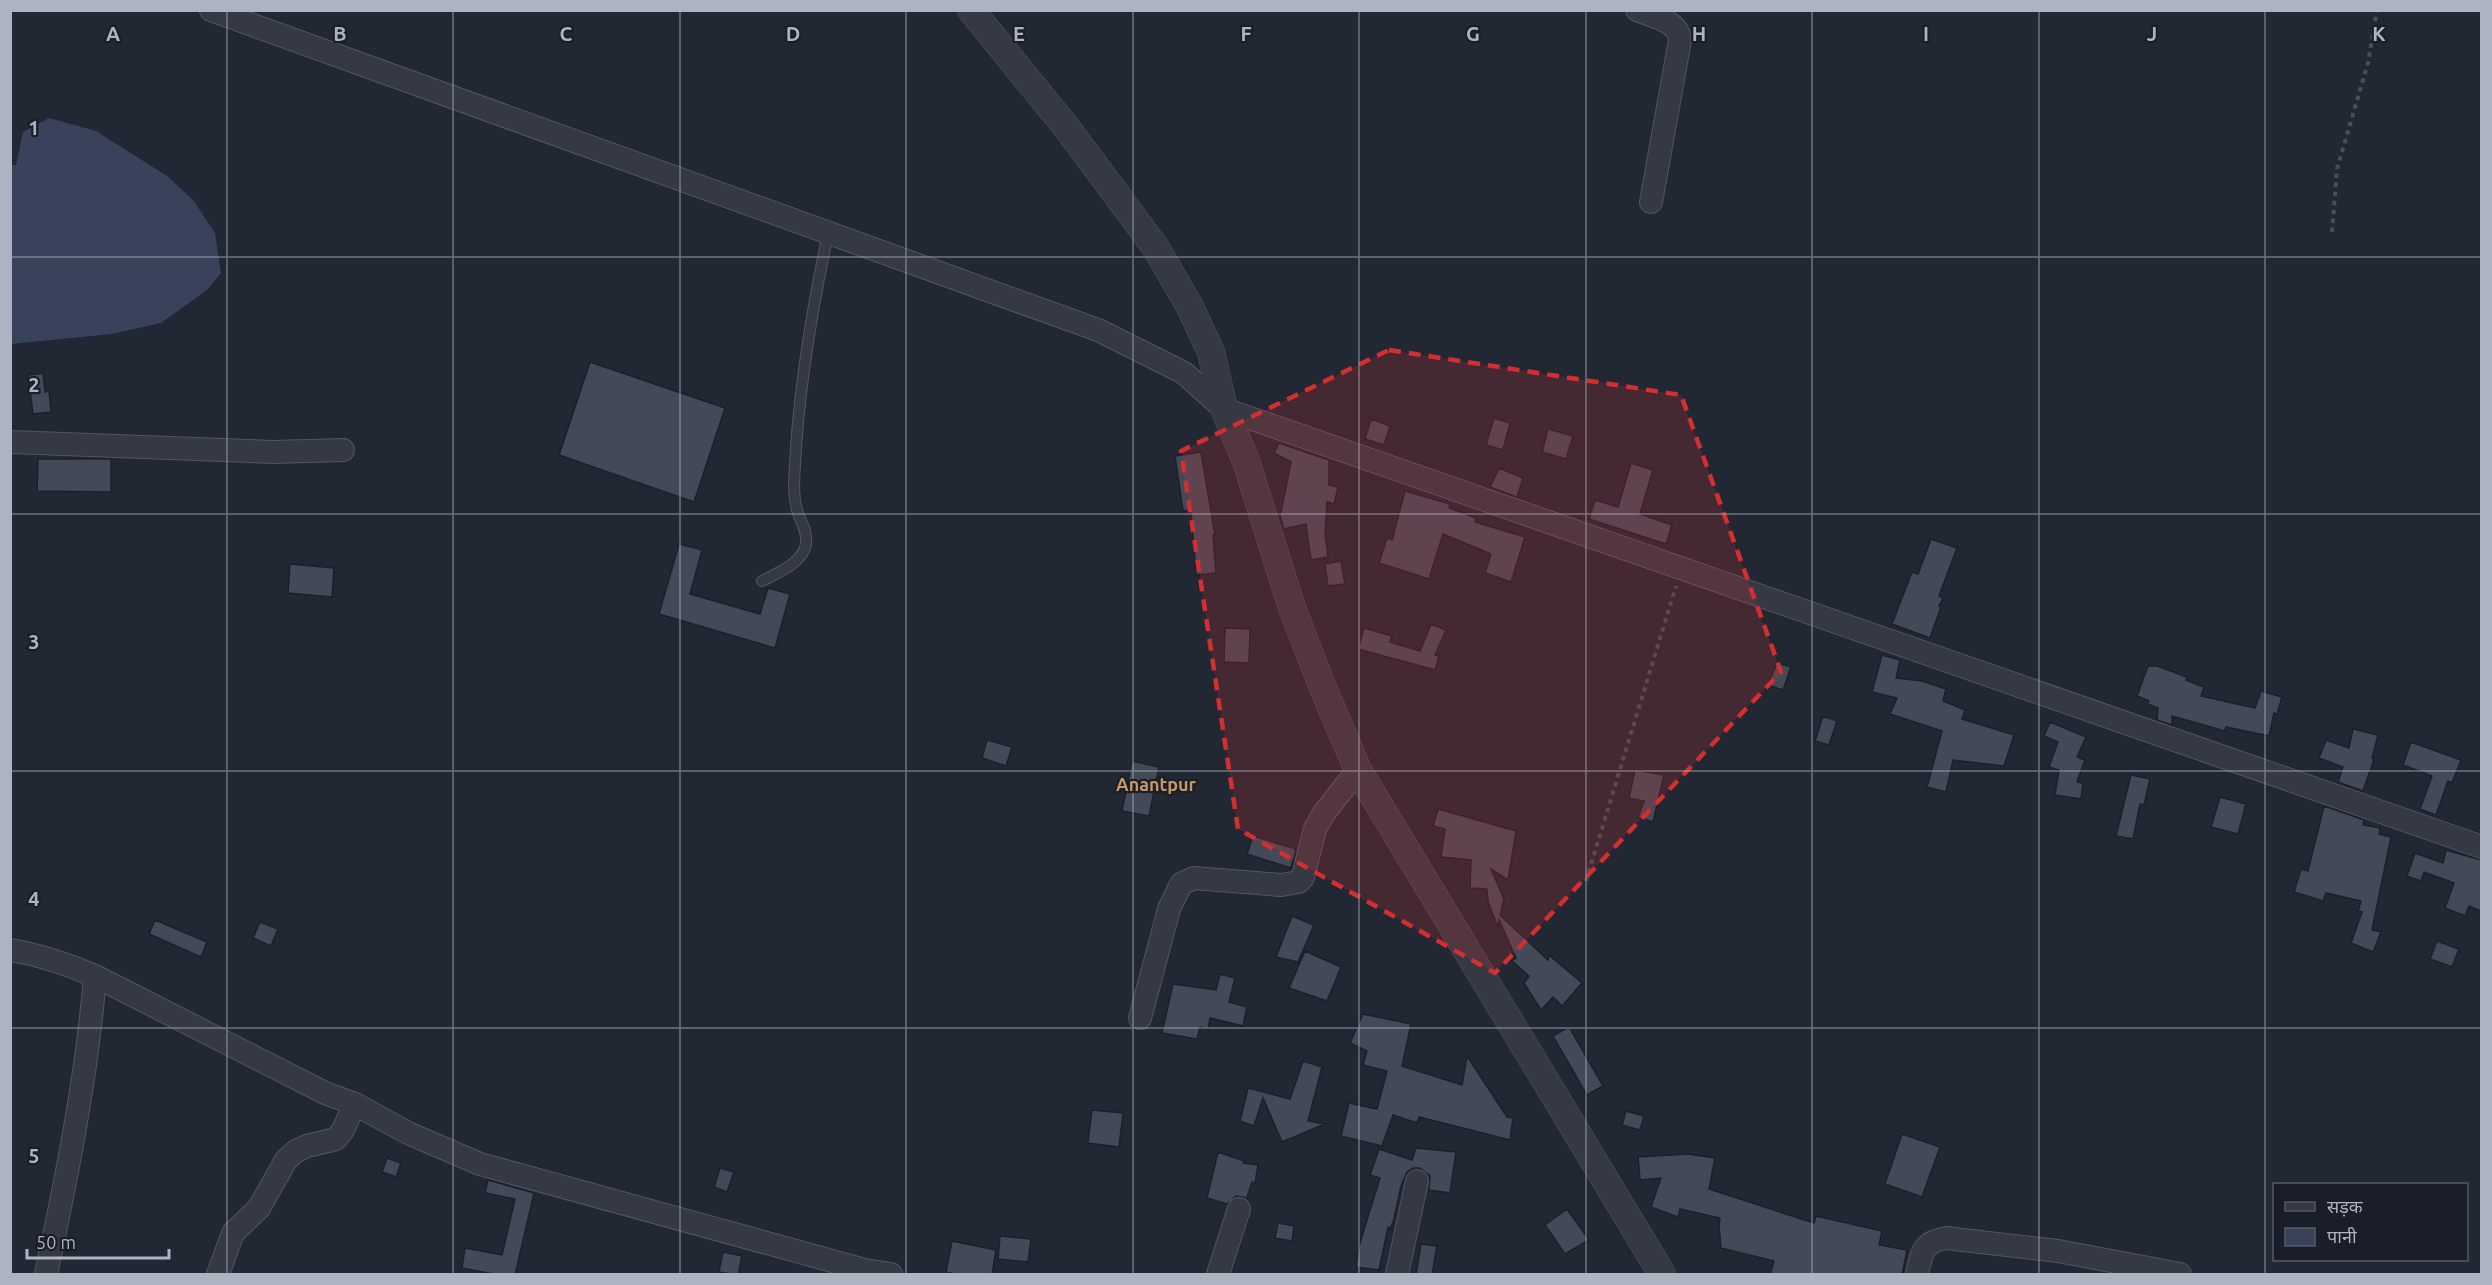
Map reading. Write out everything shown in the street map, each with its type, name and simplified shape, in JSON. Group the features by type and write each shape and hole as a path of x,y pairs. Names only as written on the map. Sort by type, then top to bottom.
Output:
{"street":[{"path":"211,10 1098,330 1184,373 1224,409 2481,847"},
{"path":"970,10 1067,128 1156,248 1190,307 1212,352 1224,409 1246,461 1293,608 1323,688 1358,770 1662,1275"},
{"path":"1637,10 1674,25 1679,32 1651,202"},
{"path":"10,442 273,452 343,450"},
{"path":"1140,1018 1169,909 1181,885 1194,878 1281,885 1299,882 1303,877 1315,829 1358,770"},
{"path":"10,950 60,961 94,976 325,1093 355,1104 408,1133 480,1164 865,1270 891,1275"},
{"path":"46,1275 71,1146 92,1017 94,976"},
{"path":"218,1275 233,1233 259,1208 286,1160 296,1151 307,1146 336,1139 343,1130 355,1104"},
{"path":"1397,1275 1417,1181"},
{"path":"1218,1275 1239,1209"},
{"path":"1917,1275 1922,1253 1928,1244 1946,1238 2058,1251 2180,1275"}],"lane":[{"path":"762,581 801,557 806,546 806,534 794,496 795,462 815,295 828,234"}],"path":[{"path":"2332,232 2337,169 2368,63 2377,10"},
{"path":"1586,881 1681,568"}],"highlighted area":[{"path":"1389,350 1681,395 1781,672 1495,973 1238,829 1181,451"}],"water":[{"path":"49,118 96,131 167,176 193,200 215,233 221,273 207,290 161,323 111,334 11,344 11,165 16,165 23,132"}],"building":[{"path":"590,362 725,408 694,502 559,455"},
{"path":"43,373 45,392 49,391 51,412 33,414 28,375"},
{"path":"1494,418 1510,423 1503,450 1486,445"},
{"path":"1371,419 1390,426 1384,445 1365,439"},
{"path":"1548,429 1573,436 1566,459 1542,452"},
{"path":"1279,443 1329,460 1329,485 1338,487 1334,504 1327,502 1325,534 1328,557 1311,560 1306,524 1284,529 1279,513 1291,462 1274,453"},
{"path":"1201,452 1215,535 1213,535 1216,573 1196,575 1191,510 1183,511 1175,456"},
{"path":"38,459 111,459 111,492 37,491"},
{"path":"1631,463 1653,470 1640,514 1672,525 1666,544 1589,519 1595,500 1618,507"},
{"path":"1499,468 1523,478 1517,497 1490,487"},
{"path":"1405,491 1450,504 1449,508 1476,518 1475,522 1525,537 1511,582 1485,573 1491,554 1443,534 1429,579 1379,563 1387,538 1392,540"},
{"path":"1931,539 1957,548 1939,596 1943,598 1930,638 1892,624 1912,572 1918,574"},
{"path":"679,544 702,550 690,594 760,614 768,588 790,594 775,648 659,614"},
{"path":"1341,561 1345,584 1328,586 1325,564"},
{"path":"290,564 334,568 332,597 288,593"},
{"path":"1431,624 1446,630 1435,655 1439,656 1435,670 1358,649 1364,628 1392,636 1390,642 1420,651"},
{"path":"1225,628 1250,629 1249,663 1224,662"},
{"path":"1882,655 1900,660 1896,678 1922,681 1946,689 1943,701 1965,710 1962,719 2014,735 2004,766 1953,760 1946,792 1927,787 1942,731 1890,714 1897,698 1872,692"},
{"path":"1777,663 1791,667 1783,690 1768,685"},
{"path":"2148,666 2157,666 2187,677 2186,680 2204,687 2201,696 2255,708 2261,691 2282,697 2277,714 2274,713 2269,736 2226,727 2225,731 2172,716 2172,725 2157,720 2158,708 2137,696"},
{"path":"1823,716 1837,721 1829,745 1815,741"},
{"path":"2050,722 2086,737 2077,757 2085,760 2077,782 2083,783 2081,799 2055,795 2059,770 2049,767 2058,742 2044,736"},
{"path":"2353,729 2378,735 2372,758 2374,759 2363,791 2338,782 2343,767 2319,758 2326,740 2349,748"},
{"path":"987,740 1012,747 1006,766 982,758"},
{"path":"2411,742 2461,760 2452,783 2448,781 2436,815 2420,809 2432,776 2403,765"},
{"path":"1132,761 1159,767 1149,816 1122,811"},
{"path":"1635,770 1664,775 1653,822 1638,817 1644,801 1629,798"},
{"path":"2131,775 2150,779 2144,805 2140,804 2133,839 2116,836"},
{"path":"2220,797 2246,804 2238,834 2211,827"},
{"path":"2324,806 2364,820 2363,825 2380,828 2379,834 2391,837 2372,930 2381,932 2373,952 2351,943 2362,912 2358,911 2361,901 2326,893 2323,901 2294,892 2301,869 2308,871"},
{"path":"1438,809 1516,831 1508,880 1491,869 1504,899 1500,915 1548,960 1549,955 1582,983 1562,1006 1553,997 1541,1010 1524,983 1529,976 1512,961 1516,958 1499,920 1498,927 1488,902 1487,889 1470,888 1471,860 1441,857 1445,829 1433,826"},
{"path":"1253,836 1296,849 1291,868 1247,854"},
{"path":"2446,850 2481,860 2481,911 2469,906 2465,916 2445,908 2454,883 2424,872 2421,881 2407,876 2415,853 2443,863"},
{"path":"1292,916 1314,925 1298,962 1276,957"},
{"path":"155,920 207,942 201,957 149,934"},
{"path":"260,922 278,929 271,946 253,938"},
{"path":"2437,941 2459,949 2452,967 2430,959"},
{"path":"1305,951 1341,967 1327,1001 1289,988"},
{"path":"1220,974 1235,978 1229,1002 1247,1007 1243,1026 1210,1018 1208,1029 1200,1027 1197,1039 1162,1033 1173,984 1216,990"},
{"path":"1363,1014 1411,1024 1402,1066 1462,1085 1467,1056 1507,1117 1513,1118 1510,1140 1419,1117 1417,1123 1393,1115 1382,1146 1341,1136 1349,1103 1377,1109 1387,1071 1363,1065 1367,1051 1350,1043"},
{"path":"1569,1027 1603,1086 1587,1095 1553,1036"},
{"path":"1303,1061 1322,1067 1308,1121 1325,1124 1282,1142 1263,1098 1254,1126 1240,1121 1248,1088 1290,1099"},
{"path":"1092,1110 1123,1113 1119,1147 1088,1143"},
{"path":"1626,1111 1644,1116 1640,1130 1622,1125"},
{"path":"1902,1134 1940,1147 1922,1197 1885,1184"},
{"path":"1416,1148 1456,1152 1450,1193 1429,1190 1430,1176 1420,1168 1413,1168 1407,1172 1401,1186 1394,1219 1390,1229 1388,1227 1379,1270 1356,1267 1359,1246 1380,1178 1370,1175 1379,1149 1412,1160"},
{"path":"1218,1152 1244,1161 1243,1163 1258,1165 1255,1183 1252,1182 1247,1198 1236,1196 1227,1204 1207,1198"},
{"path":"1688,1154 1715,1158 1709,1189 1814,1223 1816,1216 1882,1231 1879,1245 1907,1250 1902,1275 1770,1275 1774,1261 1721,1248 1720,1218 1680,1209 1678,1217 1651,1207 1661,1178 1640,1180 1638,1157"},
{"path":"387,1158 401,1163 396,1177 382,1172"},
{"path":"720,1168 734,1172 727,1192 714,1187"},
{"path":"488,1180 534,1193 515,1275 498,1275 462,1268 465,1248 502,1255 515,1199 485,1193"},
{"path":"1567,1209 1589,1240 1565,1254 1545,1225"},
{"path":"1278,1223 1294,1226 1292,1241 1275,1238"},
{"path":"1000,1236 1031,1239 1028,1262 998,1259"},
{"path":"952,1241 996,1250 992,1275 959,1275 946,1272"},
{"path":"1421,1244 1437,1246 1432,1275 1416,1275"},
{"path":"723,1252 742,1256 738,1275 719,1272"}],"district":[{"name":"Anantpur","path":"1156,784"}]}
